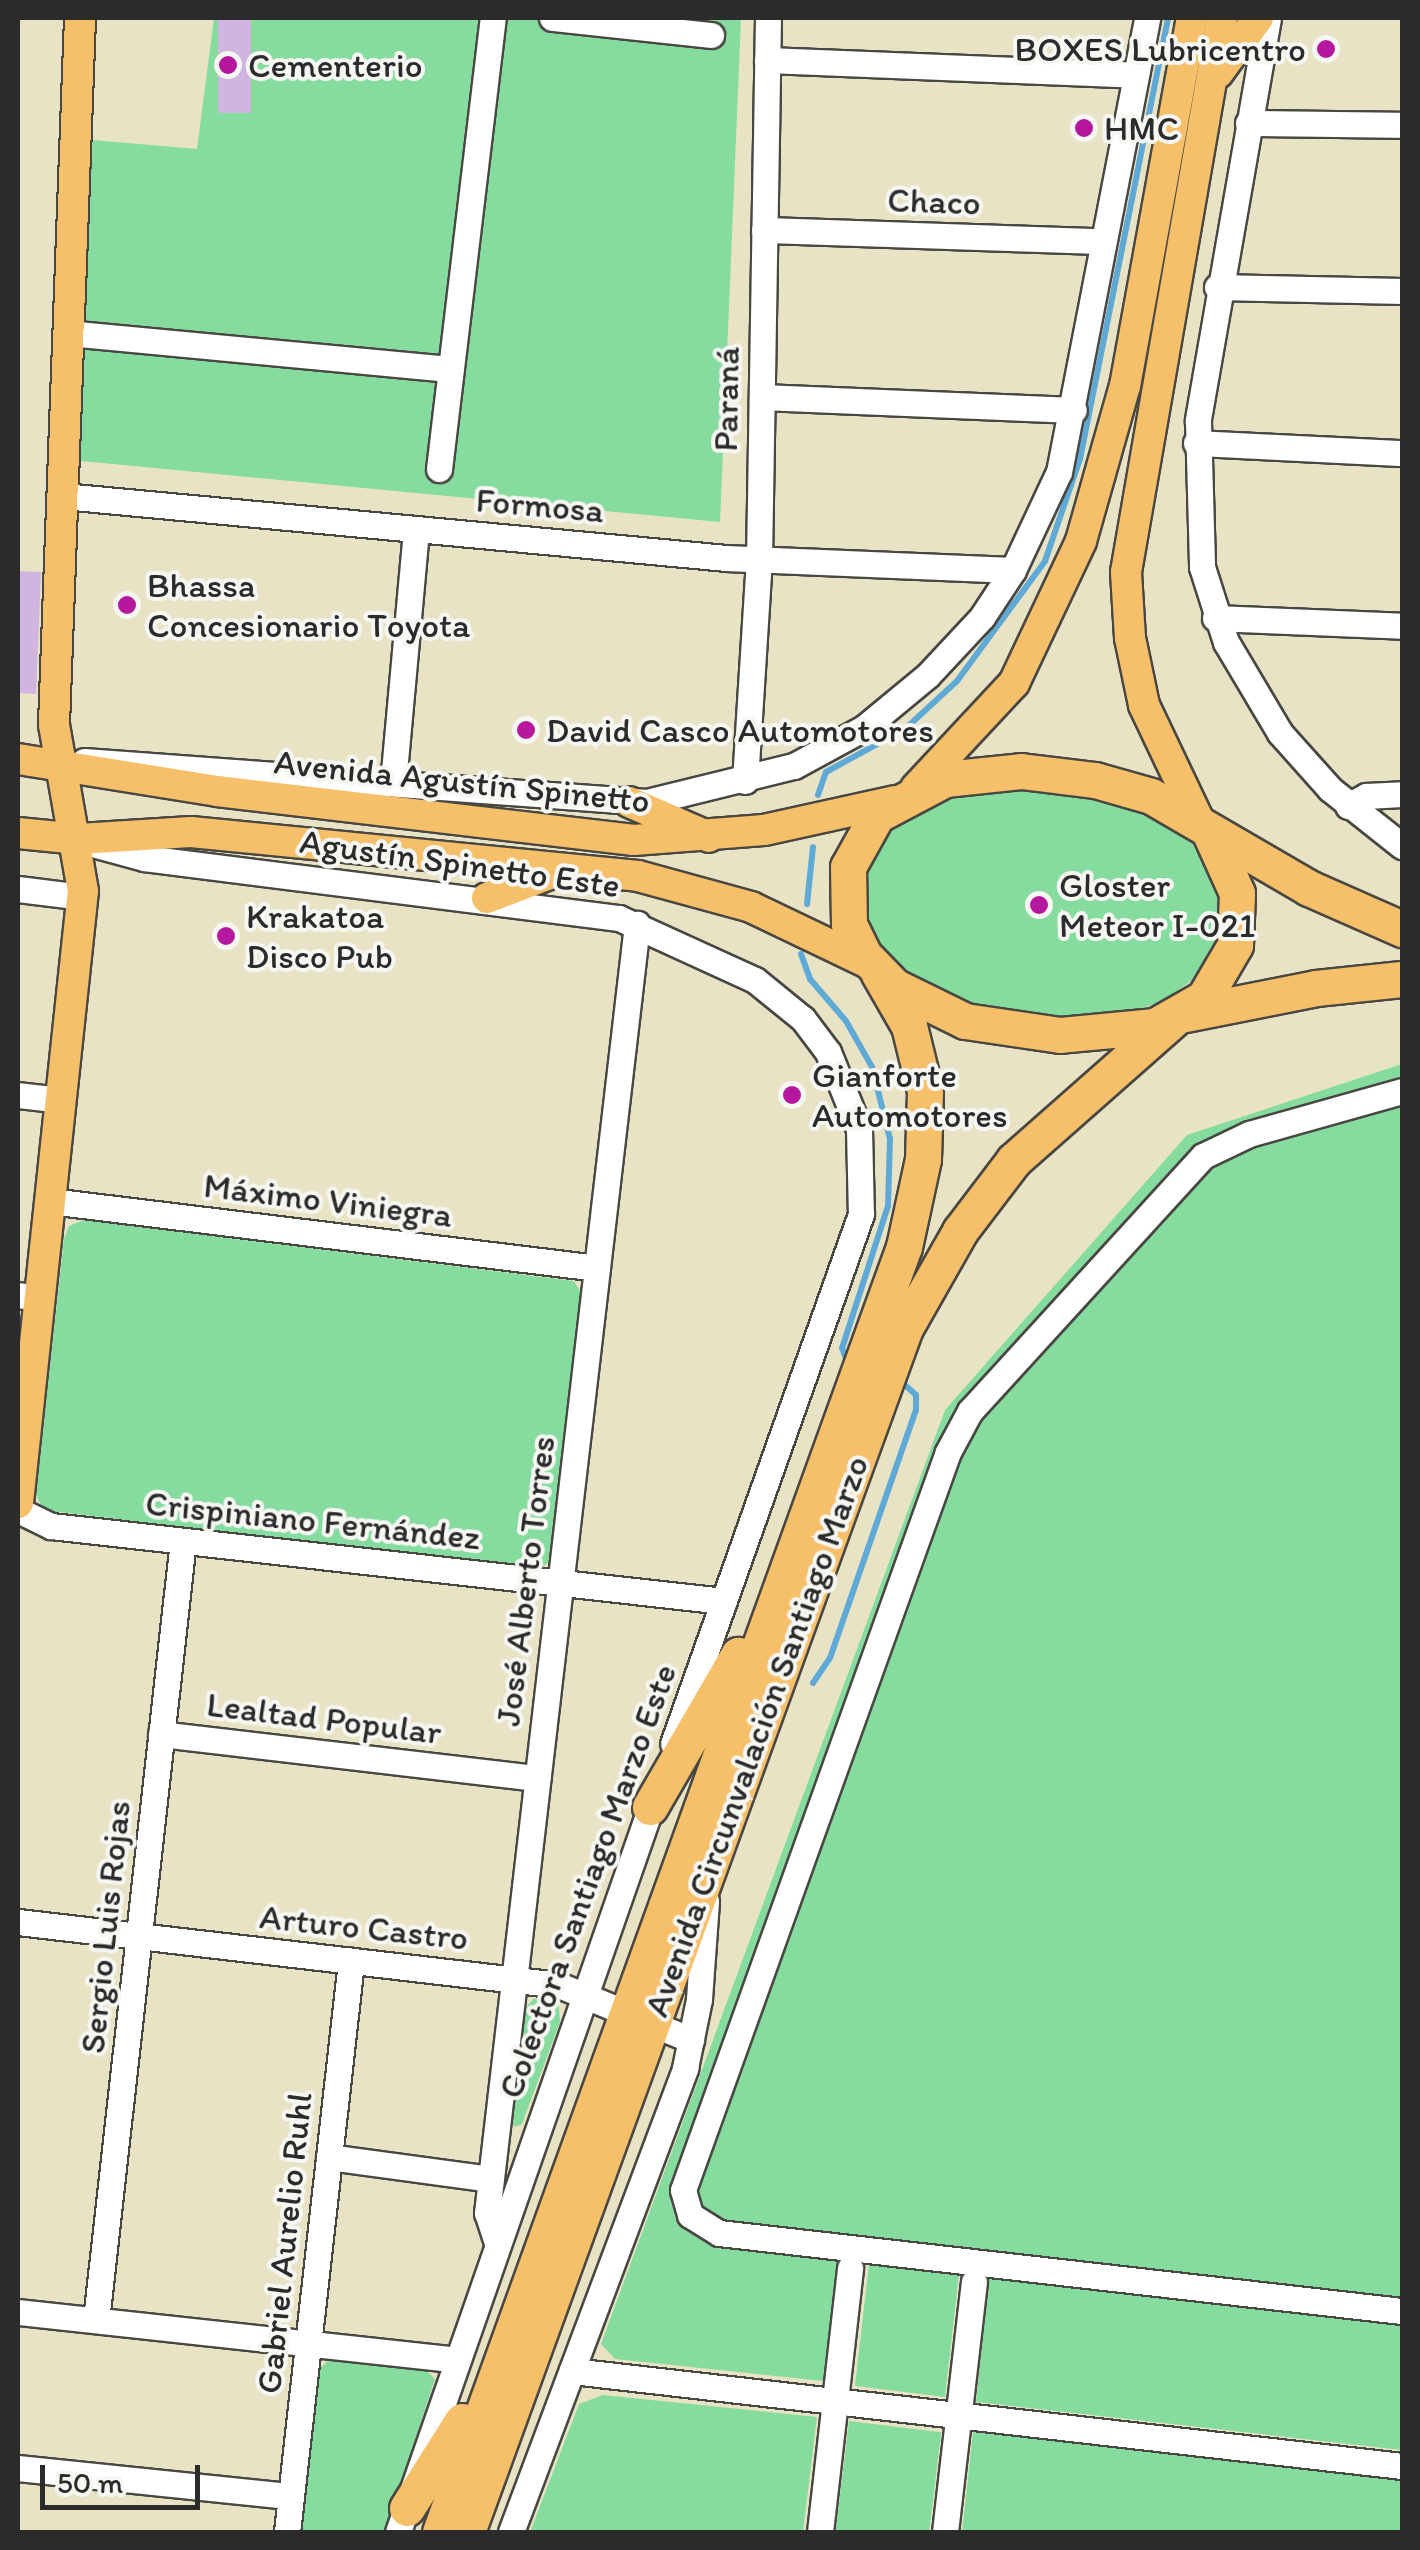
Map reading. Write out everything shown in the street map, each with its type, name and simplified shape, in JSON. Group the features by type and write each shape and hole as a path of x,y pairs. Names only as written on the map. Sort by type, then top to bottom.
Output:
{"highway":[{"path":"1402,930 1309,888 1204,826 1132,790 1039,771 965,776 904,797 862,833 846,878 848,924 874,968 929,1007 1002,1030 1099,1035 1316,988 1402,979"},
{"path":"1179,1018 1225,968 1239,920 1234,879 1204,826"},
{"name":"Avenida Circunvalación Santiago Marzo","path":"467,2532 600,2166 639,2020 908,1234 926,1134 916,1047 874,968"},
{"name":"Avenida Circunvalación Santiago Marzo","path":"440,2532 591,2117 708,1869 897,1348 926,1288 979,1204 1022,1152 1179,1018"},
{"path":"650,1807 730,1676 790,1513 855,1389"},
{"path":"402,2520 458,2433 528,2242 591,2117"},
{"path":"494,2532 505,2481 568,2307 600,2166"}],"main road":[{"path":"18,1507 28,1296 50,1201 82,896 54,724 80,18"},
{"path":"904,797 1014,683 1081,541 1125,386 1192,18"},
{"path":"1204,826 1144,705 1126,594 1135,506 1222,18"},
{"path":"1208,98 1258,18"},
{"name":"Avenida Agustín Spinetto","path":"18,759 218,791 608,838 709,837 904,797"},
{"path":"629,802 709,837"},
{"name":"Avenida Agustín Spinetto","path":"18,834 70,838 184,831 572,868 676,884 739,902 874,968"},
{"path":"486,898 572,868"}],"street":[{"path":"438,468 493,18"},
{"path":"552,18 711,35"},
{"name":"Paraná","path":"745,781 759,560 768,18"},
{"path":"59,763 135,760 629,802 745,781 812,758 898,703 956,647 1013,570 1058,472 1074,410 1102,241 1147,18"},
{"path":"1268,18 1218,287 1196,443 1198,543 1216,618 1273,723 1348,806 1402,846"},
{"path":"766,60 1136,75"},
{"path":"1248,123 1402,125"},
{"name":"Chaco","path":"764,230 1102,241"},
{"path":"1218,287 1402,290"},
{"path":"68,332 450,369"},
{"path":"762,397 1074,410"},
{"path":"1196,443 1402,453"},
{"name":"Formosa","path":"62,496 759,560 1013,570"},
{"path":"394,782 416,529"},
{"path":"1216,618 1402,626"},
{"path":"1348,806 1366,796 1402,794"},
{"name":"Agustín Spinetto Este","path":"70,838 153,859 486,898 637,924 755,980 803,1020 828,1052 854,1110 863,1150 864,1192 848,1256"},
{"path":"18,889 82,896"},
{"name":"José Alberto Torres","path":"497,2243 487,2225 491,2179 637,924"},
{"path":"1402,1091 1249,1134 1204,1156 970,1412 948,1452 683,2190 690,2215 719,2233 1402,2311"},
{"path":"18,1095 60,1100"},
{"name":"Máximo Viniegra","path":"50,1201 597,1268"},
{"name":"Colectora Santiago Marzo Este","path":"402,2520 582,1996 848,1256"},
{"name":"Crispiniano Fernández","path":"18,1507 45,1525 724,1601"},
{"name":"Sergio Luis Rojas","path":"96,2320 182,1540"},
{"name":"Lealtad Popular","path":"161,1734 538,1778"},
{"path":"512,2532 692,2040 708,1869"},
{"name":"Arturo Castro","path":"18,1922 514,1979 582,1996 692,2040"},
{"name":"Gabriel Aurelio Ruhl","path":"287,2532 351,1961"},
{"path":"330,2157 491,2179"},
{"path":"820,2532 850,2268"},
{"path":"946,2532 974,2282"},
{"path":"18,2312 457,2360"},
{"path":"572,2371 1402,2466"},
{"path":"18,2468 291,2496"}],"path":[{"path":"522,2024 560,2022"}],"green space":[{"path":"214,18 741,18 720,522 71,460 81,139 197,149"},
{"path":"1001,788 1071,791 1138,810 1191,841 1220,894 1215,946 1191,981 1163,1001 1125,1014 1057,1018 960,1001 895,968 866,921 863,880 885,831 917,807"},
{"path":"1402,1064 1402,2450 976,2402 989,2276 959,2274 945,2397 855,2386 869,2264 838,2260 823,2381 615,2359 601,2344 945,1410 1187,1135"},
{"path":"84,1220 574,1281 583,1296 549,1562 538,1570 43,1510 36,1495 64,1239 69,1226"},
{"path":"548,1998 559,2007 560,2022 522,2124 515,2127 509,2117 524,2011 533,1999"},
{"path":"330,2359 424,2368 435,2379 385,2532 299,2532 317,2371"},
{"path":"603,2395 817,2417 803,2532 530,2532 579,2404"},
{"path":"849,2421 941,2432 929,2532 835,2532"},
{"path":"973,2432 1402,2480 1402,2532 962,2532"}],"building":[{"name":"Cementerio","path":"218,18 251,18 251,113 218,113"},
{"path":"18,571 41,572 36,694 18,693"}],"waterway":[{"path":"818,795 826,772 905,729 957,681 1045,561 1080,459 1168,18"},
{"path":"807,904 813,847"},
{"path":"801,954 810,979 846,1021 872,1067 890,1139 888,1206 842,1348 847,1361"},
{"path":"813,1683 830,1658 916,1410 916,1395 906,1386"}],"place":[{"name":"BOXES Lubricentro","path":"1326,49"},
{"name":"Cementerio","path":"228,65"},
{"name":"HMC","path":"1084,128"},
{"name":"Bhassa Concesionario Toyota","path":"127,605"},
{"name":"David Casco Automotores","path":"526,730"},
{"name":"Gloster Meteor I-021","path":"1039,905"},
{"name":"Krakatoa Disco Pub","path":"226,936"},
{"name":"Gianforte Automotores","path":"792,1095"}]}
